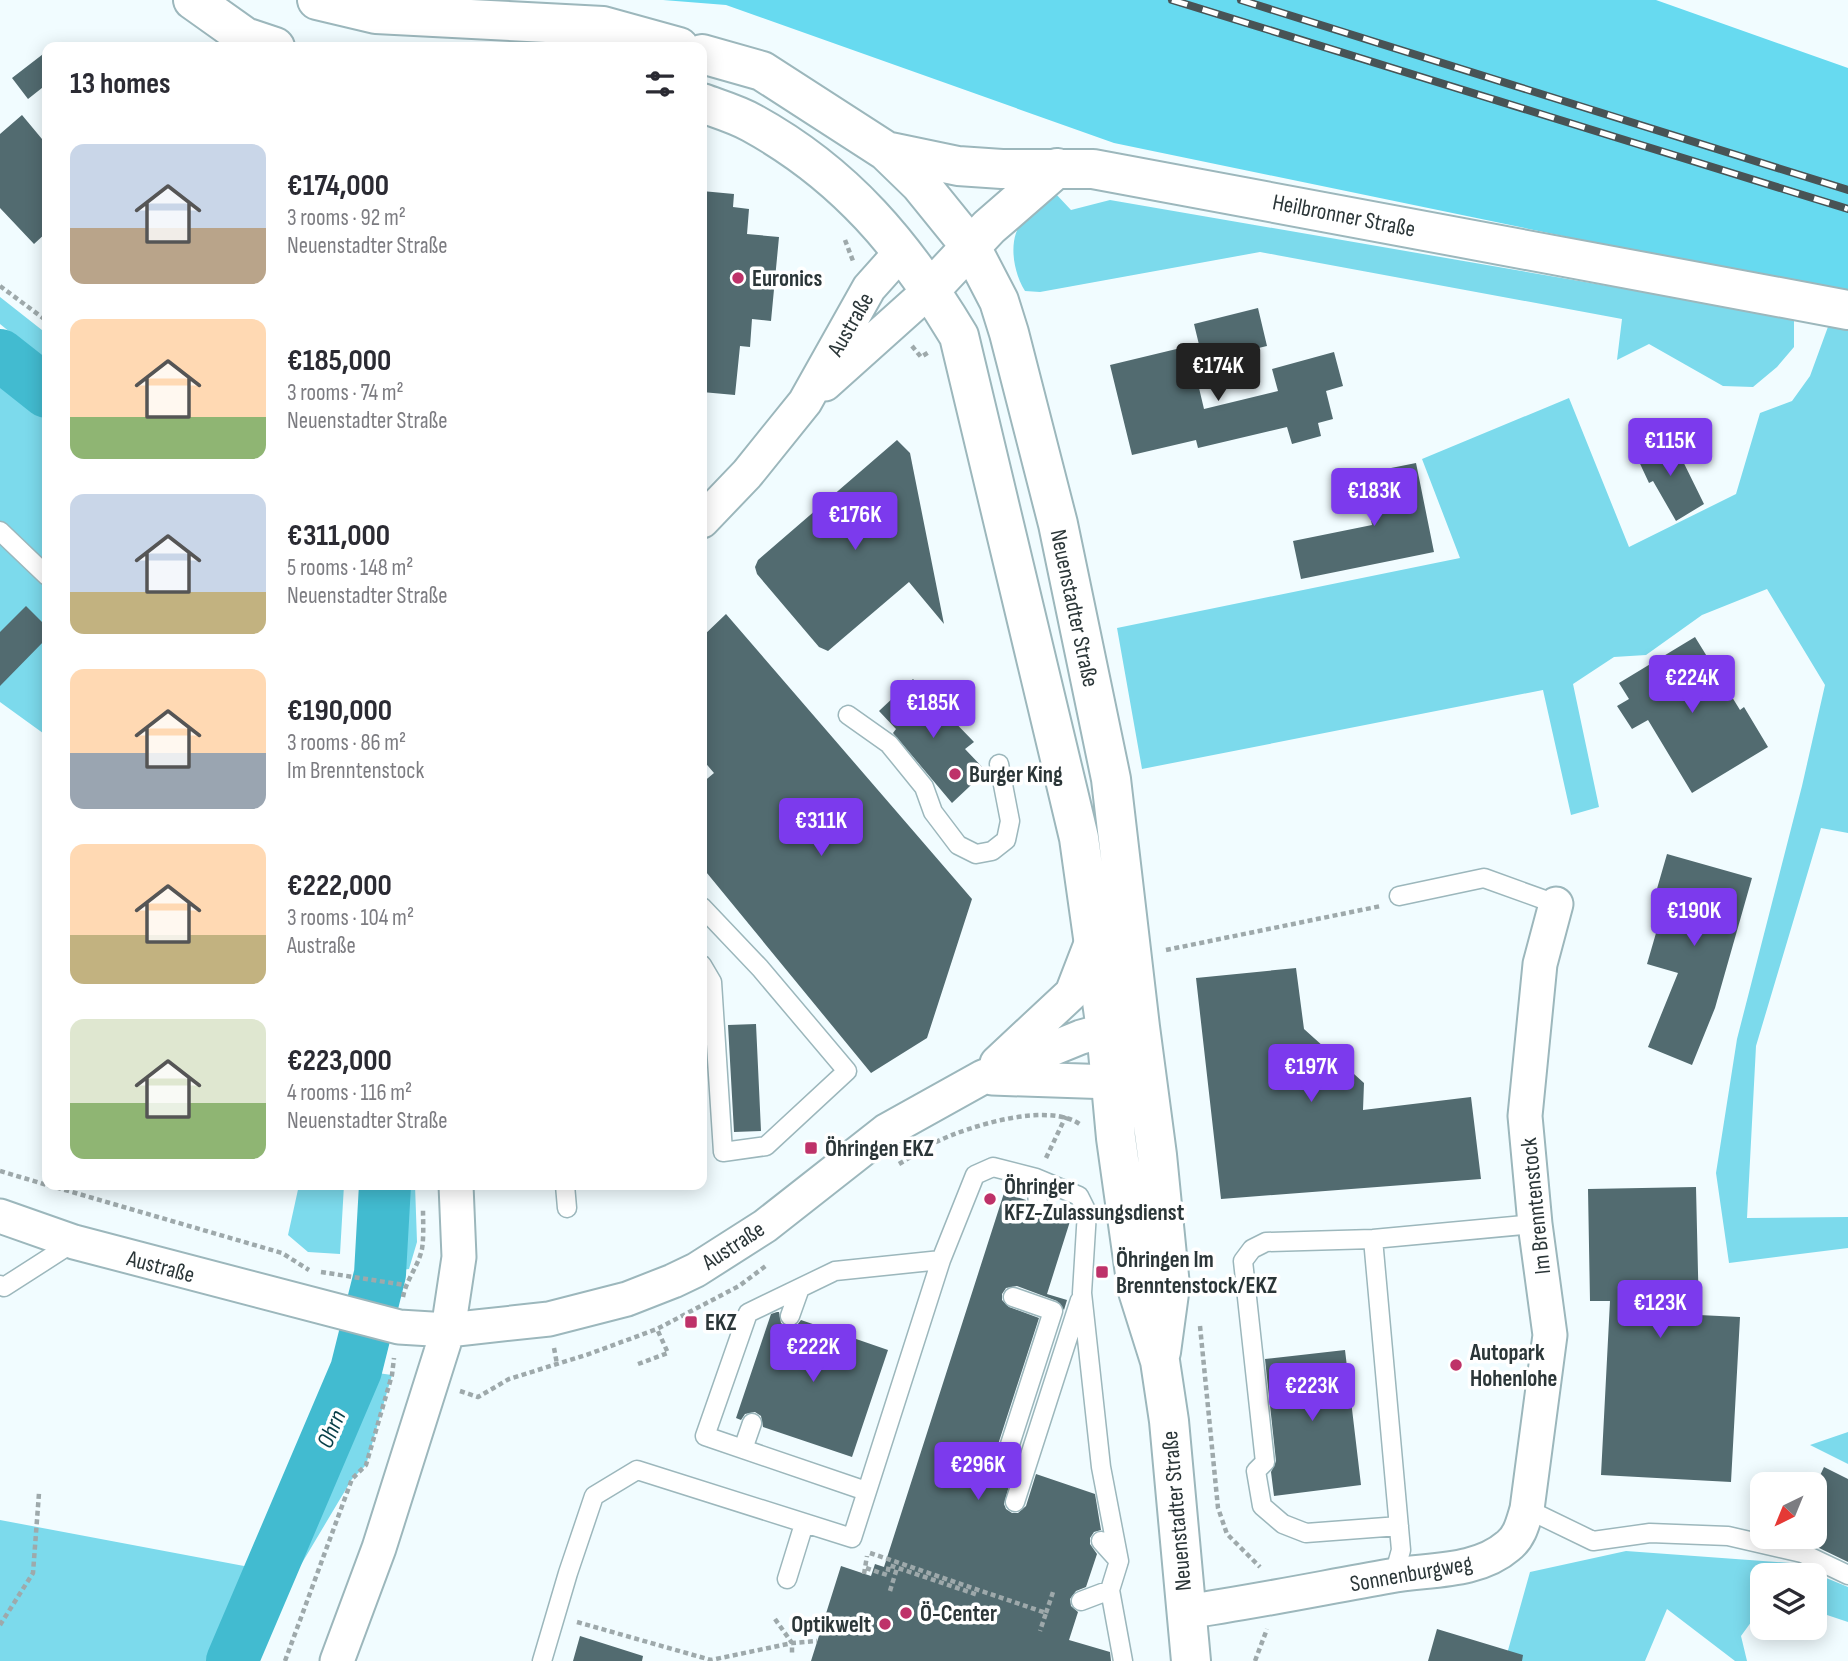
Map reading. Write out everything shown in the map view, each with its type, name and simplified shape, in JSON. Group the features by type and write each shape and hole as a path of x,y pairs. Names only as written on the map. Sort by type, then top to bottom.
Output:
{"main road":[{"path":"193,0 245,37 260,42"},
{"path":"317,0 376,13 603,26 661,42"},
{"path":"707,55 762,71 886,151 920,184 942,211"},
{"path":"707,105 750,122 817,164 862,205 931,289 1012,205 1058,168"},
{"name":"Heilbronner Straße","path":"886,151 958,166 1094,169 1848,310"},
{"path":"902,251 942,211 968,190 1002,169"},
{"name":"Neuenstadter Straße","path":"942,211 971,247 999,302 1009,333 1058,524 1111,779 1123,1029 1129,1080 1116,1138 1137,1288 1160,1361 1169,1421 1191,1661"},
{"name":"Neuenstadter Straße","path":"931,289 959,336 1079,838 1094,936 1123,1029"}],"street":[{"name":"Austraße","path":"707,516 747,474 805,402 869,288 902,251"},
{"name":"Austraße","path":"805,402 931,289"},
{"name":"Im Brenntenstock","path":"1527,1509 1550,1335 1535,1224 1525,1116 1540,964 1556,904"},
{"name":"Austraße","path":"983,1077 1072,993 1094,936"},
{"name":"Austraße","path":"0,1216 74,1242 309,1286 399,1327 448,1330 549,1319 627,1299 696,1270 765,1226 886,1131 983,1077 1081,1037 1123,1029"},
{"path":"983,1077 1129,1080"},
{"path":"337,1661 379,1548 448,1330 459,1257 456,1190"},
{"name":"Sonnenburgweg","path":"1185,1612 1394,1575 1460,1567 1492,1556 1508,1547 1518,1535 1527,1509"}],"lane":[{"path":"0,531 42,571"},
{"path":"848,715 890,744 924,788 933,813 958,845 976,854 992,851 1006,840 1010,821 999,764"},
{"path":"1399,896 1484,878 1556,904"},
{"path":"707,912 760,968 847,1071 766,1146 723,1152 712,982 707,974"},
{"path":"542,1661 594,1496 637,1470 852,1538 941,1260 975,1175 993,1167 1036,1178 1079,1196 1087,1212 1082,1293 1101,1467 1119,1561 1110,1590 1123,1661"},
{"path":"1036,1178 1038,1204"},
{"path":"565,1190 567,1208"},
{"path":"1399,1527 1306,1533 1283,1524 1262,1506 1256,1471 1265,1462 1243,1261 1252,1249 1266,1242 1373,1239 1535,1224"},
{"path":"1373,1239 1401,1550 1394,1575"},
{"path":"0,1286 4,1287 74,1242"},
{"path":"866,1491 705,1436 748,1313 835,1271 941,1260"},
{"path":"790,1316 800,1288"},
{"path":"1015,1502 1082,1293"},
{"path":"1004,1463 1053,1311 1013,1297"},
{"path":"743,1449 752,1423"},
{"path":"1527,1509 1593,1541 1650,1533 1728,1536 1802,1553 1848,1575"},
{"path":"787,1579 804,1524"},
{"path":"1101,1541 1119,1561"},
{"path":"1082,1601 1110,1590"}],"path":[{"path":"0,286 42,317"},
{"path":"1166,950 1382,906 1399,896"},
{"path":"1036,1178 1065,1116"},
{"path":"0,1171 42,1183"},
{"path":"65,1190 282,1253 309,1286 405,1285"},
{"path":"399,1327 405,1285 414,1271 422,1248 424,1197"},
{"path":"1200,1319 1219,1508 1227,1534 1267,1574 1270,1599"},
{"path":"638,1364 668,1353 657,1329"},
{"path":"285,1661 352,1479 366,1465 391,1375"},
{"path":"0,1625 33,1573 40,1493"},
{"path":"868,1552 1046,1612"},
{"path":"866,1568 887,1575 890,1565 978,1595"},
{"path":"890,1591 897,1568"},
{"path":"1040,1631 1053,1592"},
{"path":"556,1616 711,1660 792,1643 817,1641"},
{"path":"775,1619 792,1643 792,1654"}],"shaded area":[{"path":"663,0 1656,0 1848,68 1848,295 1114,143 726,5"},
{"path":"1055,193 1071,210 1110,200 1794,318 1794,347 1777,367 1753,387 1723,386 1649,344 1617,360 1622,319 1260,252 1040,292 1025,291 1014,263 1016,233 1028,216"},
{"path":"0,297 42,330 42,358 0,324"},
{"path":"1829,324 1848,328 1848,833 1821,828 1756,1046 1747,1218 1848,1217 1848,1248 1729,1263 1716,1173 1737,1039 1825,685 1767,589 1702,615 1646,655 1614,657 1573,684 1599,807 1571,815 1543,690 1142,769 1117,628 1460,558 1422,459 1569,398 1629,547 1736,494 1760,413 1792,401 1810,376"},
{"path":"0,366 42,404 42,732 0,702"},
{"path":"298,1190 344,1190 340,1254 308,1252 288,1235"},
{"path":"391,1190 415,1190 417,1242 409,1269 384,1272 389,1245"},
{"path":"356,1370 392,1375 366,1465 352,1479 299,1568 259,1661 0,1661 0,1520 271,1571"},
{"path":"1848,1432 1848,1464 1810,1445"},
{"path":"1626,1551 1790,1563 1750,1563 1750,1624 1741,1636 1747,1661 1735,1661 1667,1609 1645,1661 1505,1661 1530,1572"},
{"path":"1827,1578 1848,1587 1848,1622 1827,1615"}],"building":[{"path":"42,55 42,88 28,99 12,78"},
{"path":"22,115 42,139 42,237 34,244 0,208 0,134"},
{"name":"Euronics","path":"707,191 734,194 733,207 749,209 747,234 779,237 771,321 752,319 750,347 740,346 735,395 707,392"},
{"path":"1258,308 1267,346 1203,361 1194,324"},
{"path":"1189,346 1204,409 1278,391 1272,369 1334,352 1343,386 1326,391 1333,419 1318,423 1321,436 1292,444 1287,427 1198,448 1196,440 1132,455 1110,365"},
{"path":"1671,437 1704,504 1676,521 1653,481 1649,483 1635,453"},
{"path":"897,440 910,453 944,624 909,582 828,651 819,647 757,574 755,567 758,560"},
{"path":"1416,463 1434,552 1301,579 1293,541 1372,525 1361,474"},
{"path":"26,606 42,622 42,643 0,686 0,632"},
{"path":"726,614 972,899 927,1038 871,1073 707,873 707,779 714,773 707,765 707,632"},
{"path":"1695,637 1740,710 1744,707 1768,747 1692,793 1648,720 1632,729 1617,706 1629,699 1619,683"},
{"path":"913,679 974,742 965,749 986,771 952,803 893,733 896,729 879,711"},
{"path":"1667,854 1752,878 1715,1008 1692,1065 1648,1047 1678,973 1647,964 1663,909 1652,906"},
{"path":"1296,968 1304,1029 1364,1083 1363,1110 1471,1097 1481,1179 1221,1199 1196,978"},
{"path":"756,1024 761,1131 734,1132 728,1025"},
{"path":"1696,1187 1699,1315 1740,1317 1731,1482 1601,1475 1610,1301 1590,1301 1588,1189"},
{"path":"1004,1193 1026,1200 1028,1210 1034,1214 1044,1214 1049,1208 1072,1215 1047,1294 1067,1300 1064,1310 1057,1301 1017,1286 1006,1288 1002,1294 1002,1300 1009,1307 1039,1318 993,1466 1001,1474 1007,1474 1014,1468 1004,1504 1012,1513 1018,1513 1026,1506 1036,1474 1095,1494 1101,1530 1094,1532 1090,1544 1097,1554 1086,1587 1076,1591 1070,1599 1071,1606 1078,1612 1069,1640 1110,1652 1111,1661 811,1661 841,1566 871,1576 875,1564 884,1567"},
{"path":"779,1312 781,1323 787,1327 797,1325 801,1320 888,1350 852,1457 763,1427 761,1416 755,1412 745,1414 741,1420 736,1418 771,1314"},
{"path":"1345,1350 1361,1485 1274,1496 1271,1472 1276,1461 1265,1359"},
{"path":"1824,1467 1848,1479 1848,1562 1821,1549 1827,1549 1827,1472 1822,1472"},
{"path":"1437,1629 1523,1655 1522,1661 1428,1661"},
{"path":"580,1636 643,1656 642,1661 573,1661"}],"waterway":[{"name":"Ohrn","path":"0,355 42,388"},
{"name":"Ohrn","path":"232,1661 356,1370 380,1274 385,1190"}],"railway":[{"path":"1172,0 1848,209"},
{"path":"1241,0 1848,190"}],"place":[{"name":"Euronics","path":"738,278"},
{"name":"Burger King","path":"955,774"},
{"name":"Öhringen EKZ","path":"811,1148"},
{"name":"Öhringer KFZ-Zulassungsdienst","path":"990,1199"},
{"name":"Öhringen Im Brenntenstock/EKZ","path":"1102,1272"},
{"name":"EKZ","path":"691,1322"},
{"name":"Autopark Hohenlohe","path":"1456,1365"},
{"name":"Ö-Center","path":"906,1613"},
{"name":"Optikwelt","path":"885,1624"}]}
